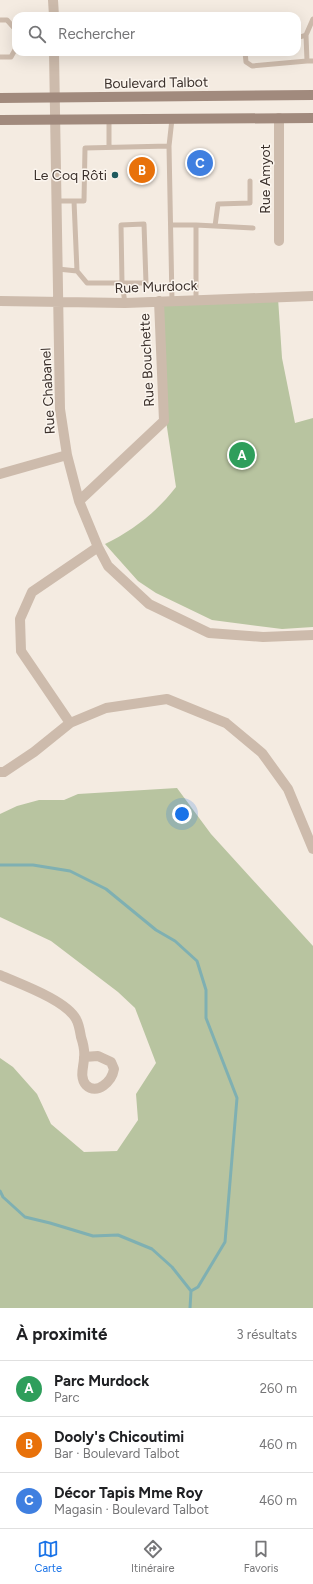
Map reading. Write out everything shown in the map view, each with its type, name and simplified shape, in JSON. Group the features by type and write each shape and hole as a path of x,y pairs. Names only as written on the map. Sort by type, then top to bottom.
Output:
{"main road":[{"name":"Boulevard Talbot","path":"0,98 313,95"},
{"path":"0,120 313,118"}],"street":[{"path":"53,0 54,12"},
{"name":"Rue Chabanel","path":"54,56 60,409 67,455 79,501 98,547 108,566 149,604 209,634 263,637 313,635"},
{"name":"Rue Amyot","path":"279,118 279,241"},
{"name":"Rue Murdock","path":"0,301 125,303 313,296"},
{"name":"Rue Bouchette","path":"79,501 164,422 158,301"},
{"path":"0,474 67,455"},
{"path":"70,723 21,651 20,619 32,592 98,547"},
{"path":"0,772 4,772 34,752 70,723 106,708 167,699 226,723 262,753 288,789 313,849"},
{"path":"0,975 59,1002 70,1012 77,1019 84,1057"}],"lane":[{"path":"307,61 306,35 313,19"},
{"path":"0,20 7,20 12,26"},
{"path":"301,37 306,35"},
{"path":"0,57 11,57 12,55"},
{"path":"245,56 246,62 252,66 313,61"},
{"path":"109,119 109,146"},
{"path":"172,119 168,146 172,301"},
{"path":"56,201 84,201 85,148 109,146 168,146"},
{"path":"215,226 218,204 250,203 250,181"},
{"path":"74,201 77,271 87,282 122,283 146,282 144,224 121,225 122,283 125,303"},
{"path":"171,225 253,228"},
{"path":"196,225 196,300"},
{"path":"58,269 77,271"}],"green space":[{"path":"278,298 282,358 295,423 313,418 313,627 282,629 212,620 156,593 138,581 105,544 144,520 161,505 176,487 163,401 159,306"},
{"path":"177,788 211,834 313,946 313,1308 0,1308 0,1058 13,1067 37,1094 51,1124 84,1152 117,1151 138,1120 136,1094 156,1063 135,1008 118,992 51,941 0,917 0,814 17,806 39,800 64,800 78,794"}],"waterway":[{"path":"0,865 33,865 70,871 106,889 156,930 175,941 197,961 206,990 206,1018 237,1098 225,1242 198,1287 191,1291"},
{"path":"0,1191 3,1197 25,1217 93,1236 118,1235 152,1249 172,1267 191,1291 190,1308"}],"place":[{"name":"Décor Tapis Mme Roy","path":"200,163"},
{"name":"Dooly's Chicoutimi","path":"142,170"},
{"name":"Le Coq Rôti","path":"115,175"},
{"name":"Parc Murdock","path":"242,455"}]}
